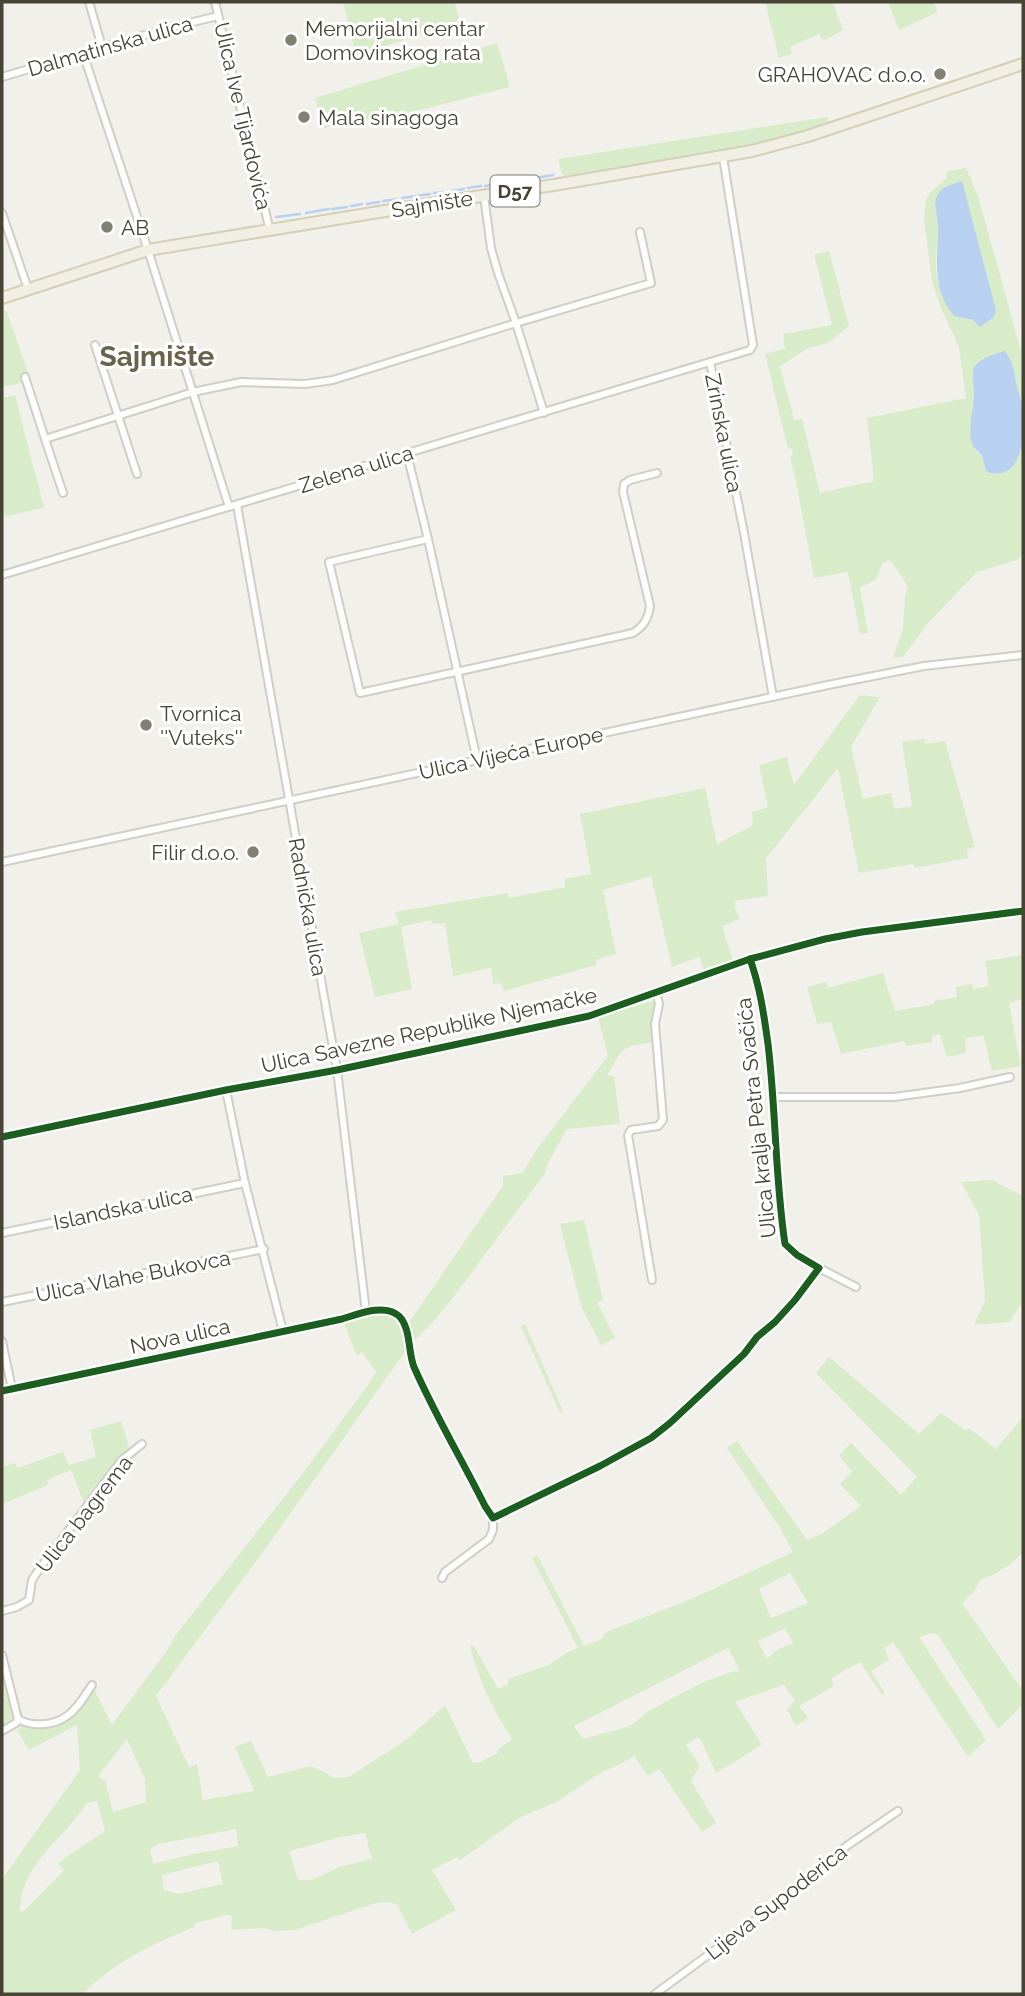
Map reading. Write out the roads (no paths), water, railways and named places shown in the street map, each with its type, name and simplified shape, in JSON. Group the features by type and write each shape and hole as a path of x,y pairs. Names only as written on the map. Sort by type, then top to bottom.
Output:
{"main road":[{"name":"Sajmište","path":"2,298 148,250 723,157 808,136 1023,64"}],"street":[{"path":"89,2 102,47"},
{"name":"Ulica Ive Tijardovića","path":"215,2 270,231"},
{"name":"Dalmatinska ulica","path":"2,77 218,16"},
{"name":"Radnička ulica","path":"83,53 193,392 233,506 337,1070 366,1312"},
{"name":"Zrinska ulica","path":"723,157 753,345 750,350 710,362 773,697"},
{"path":"484,196 491,248 544,412"},
{"path":"2,213 28,289"},
{"path":"46,439 193,392 241,382 305,384 333,380 651,283 640,232"},
{"path":"95,345 137,474"},
{"name":"Zelena ulica","path":"2,575 710,362"},
{"path":"25,377 63,493"},
{"path":"407,454 477,760"},
{"path":"428,539 329,562 360,693 633,633 640,628 646,621 650,606 623,492 624,484 630,480 657,473"},
{"name":"Ulica Vijeća Europe","path":"2,862 924,666 1023,656"},
{"name":"Ulica Savezne Republike Njemačke","path":"2,1138 589,1016 750,959 825,939 1023,911"},
{"name":"Ulica kralja Petra Svačića","path":"750,959 763,1006 785,1244 819,1268"},
{"path":"652,1280 628,1135 631,1130 658,1126 663,1120 655,1024 659,1004 656,992"},
{"path":"773,1097 894,1097 948,1091 1010,1077"},
{"path":"226,1090 245,1183 284,1331"},
{"name":"Islandska ulica","path":"2,1233 245,1183"},
{"name":"Ulica Vlahe Bukovca","path":"2,1302 264,1250"},
{"path":"497,1516 637,1447 661,1431 744,1354 807,1286 819,1268 856,1287"},
{"path":"366,1312 394,1313 402,1320 413,1364 429,1398 497,1516 489,1539 445,1572 442,1578"},
{"name":"Nova ulica","path":"2,1391 366,1312"},
{"path":"2,1341 12,1389"},
{"name":"Ulica bagrema","path":"2,1611 29,1600 32,1580 40,1568 122,1460 142,1444"},
{"path":"2,1655 18,1720"},
{"path":"18,1720 34,1725 64,1718 77,1706 92,1685"},
{"path":"2,1731 18,1720"},
{"name":"Lijeva Supoderica","path":"655,1994 749,1925 848,1845 898,1811"}],"water":[{"path":"962,181 996,310 994,317 980,327 973,320 954,316 942,295 937,273 936,198 945,187"},
{"path":"1005,351 1012,365 1023,409 1022,443 1015,463 1008,470 999,473 987,472 982,456 972,443 972,375 975,366 981,361"}],"waterway":[{"path":"519,181 553,175"},
{"path":"496,184 514,181"},
{"path":"485,186 491,185"},
{"path":"468,188 481,186"},
{"path":"452,191 464,189"},
{"path":"434,193 447,192"},
{"path":"402,198 430,194"},
{"path":"383,201 398,199"},
{"path":"367,204 379,202"},
{"path":"351,206 362,204"},
{"path":"332,209 347,207"},
{"path":"306,213 329,209"},
{"path":"276,217 300,214"}],"place":[{"name":"Memorijalni centar Domovinskog rata","path":"291,40"},
{"name":"GRAHOVAC d.o.o.","path":"940,74"},
{"name":"Mala sinagoga","path":"304,117"},
{"name":"AB","path":"107,227"},
{"name":"Tvornica ''Vuteks''","path":"146,725"},
{"name":"Filir d.o.o.","path":"253,852"}],"district":[{"name":"Sajmište","path":"157,356"}]}
